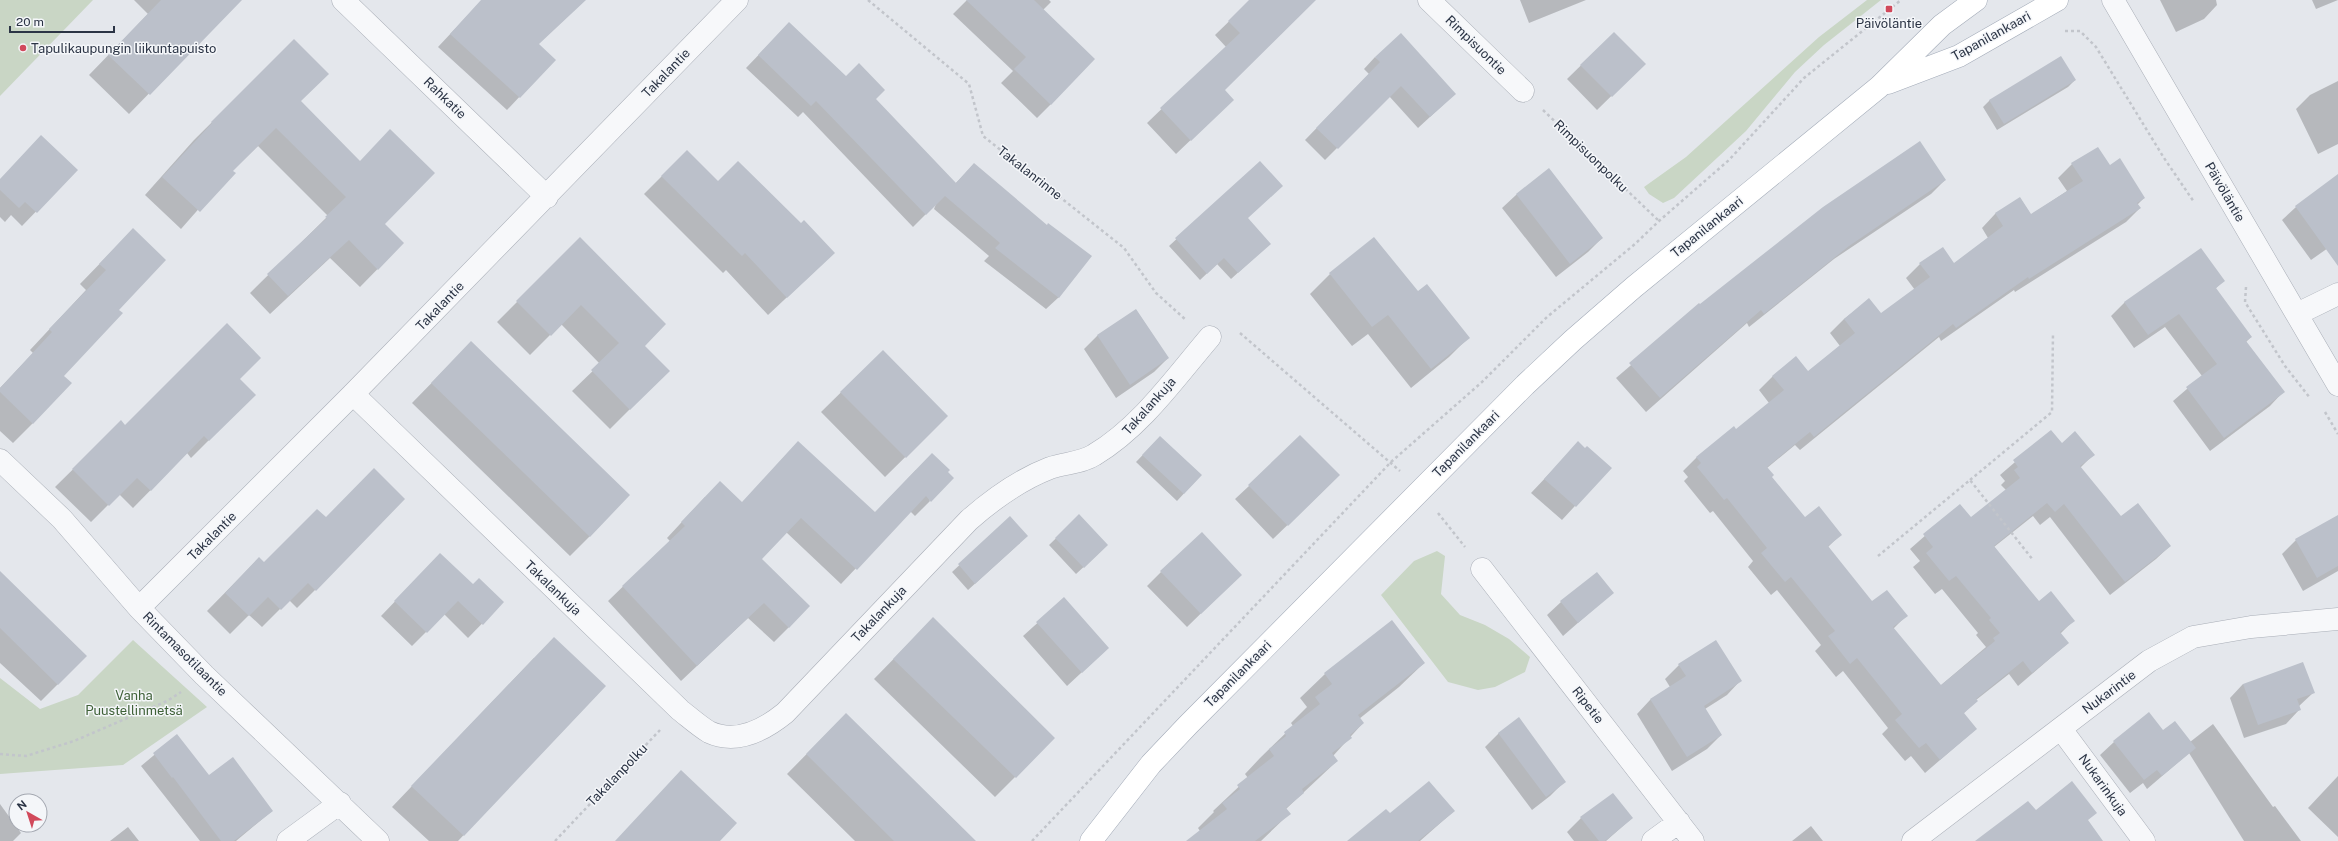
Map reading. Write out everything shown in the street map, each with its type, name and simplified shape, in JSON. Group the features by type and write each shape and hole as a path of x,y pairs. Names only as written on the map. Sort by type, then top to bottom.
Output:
{"main road":[{"name":"Tapanilankaari","path":"1090,841 1151,764 1188,725 1573,340 1634,287 1880,86 1942,25 1976,0"},
{"name":"Tapanilankaari","path":"1880,86 1959,56 2057,0"}],"street":[{"name":"Rahkatie","path":"343,0 547,197"},
{"name":"Takalantie","path":"140,608 547,197 737,0"},
{"name":"Rimpisuontie","path":"1429,0 1523,91"},
{"name":"Päivöläntie","path":"2113,0 2338,385"},
{"path":"2297,314 2338,294"},
{"name":"Takalankuja","path":"353,394 680,710 709,731 727,737 750,734 770,726 977,513 1022,479 1052,467 1092,457 1112,444 1131,428 1210,337"},
{"name":"Rintamasotilaantie","path":"0,460 62,519 140,608 204,675 340,803 378,841"},
{"name":"Ripetie","path":"1482,570 1693,841"},
{"name":"Nukarintie","path":"1913,841 2149,661 2193,637 2251,627 2338,619"},
{"name":"Nukarinkuja","path":"2061,729 2144,841"},
{"path":"288,841 340,803"},
{"path":"1654,841 1679,822"}],"path":[{"name":"Takalanrinne","path":"868,0 969,84 983,136 1124,248 1156,294 1180,316 1210,337"},
{"path":"1032,841 1391,462 1482,382 1547,317 1635,244 1659,221 1730,160 1804,78 1901,0"},
{"path":"2061,31 2080,31 2096,47 2164,158 2197,206"},
{"name":"Rimpisuonpolku","path":"1523,91 1659,221"},
{"path":"2246,281 2245,302 2306,396 2316,402"},
{"path":"1210,337 1240,333 1391,462 1420,492 1482,570"},
{"path":"1878,556 2052,412 2053,333"},
{"path":"2324,411 2338,434"},
{"path":"1970,480 2033,560"},
{"path":"0,754 26,756 74,741 167,701 184,690"},
{"name":"Takalanpolku","path":"555,841 680,710"}],"green space":[{"name":"Tapulikaupungin liikuntapuisto","path":"0,0 93,0 0,96"},
{"path":"1867,0 1881,0 1824,45 1795,72 1746,131 1674,198 1663,203 1649,194 1644,187 1686,157 1819,37"},
{"path":"1437,551 1445,556 1441,594 1460,615 1485,625 1509,639 1530,657 1525,672 1495,687 1478,690 1448,682 1381,595 1414,561"},
{"name":"Vanha Puustellinmetsä","path":"133,640 207,707 123,765 0,774 0,678 40,709 78,695"}],"building":[{"path":"161,0 242,0 150,95 108,55"},
{"path":"481,0 586,0 539,44 556,60 520,98 450,34"},
{"path":"966,0 1034,0 1095,59 1051,105 1014,69 1026,57"},
{"path":"1249,0 1316,0 1225,90 1234,100 1191,141 1160,108 1240,33 1228,21"},
{"path":"789,22 846,76 859,63 885,90 876,99 956,183 974,163 1047,225 1048,223 1092,256 1059,298 995,248 1000,243 945,196 926,215 816,101 811,106 758,55"},
{"path":"1614,32 1646,64 1612,97 1580,65"},
{"path":"1401,33 1456,94 1430,117 1401,86 1338,149 1316,128 1380,62 1375,57"},
{"path":"294,39 329,74 301,101 360,161 390,129 435,173 385,224 404,243 378,270 349,240 288,296 267,274 327,218 325,217 346,197 276,128 233,171 236,173 200,212 162,177 212,123 211,122"},
{"path":"2061,56 2076,80 2004,124 1989,100"},
{"path":"41,135 78,170 37,213 25,202 19,208 0,190 0,179"},
{"path":"1920,141 1946,180 1849,246 1764,314 1761,310 1660,398 1629,363 1699,303 1700,304 1823,207"},
{"path":"2098,147 2110,165 2120,158 2145,198 2137,203 2141,208 2029,279 2028,277 1956,328 1953,324 1814,437 1810,432 1767,467 1774,475 1772,477 1805,517 1819,506 1842,535 1828,546 1872,601 1887,590 1908,616 1893,627 1941,685 1995,641 1993,638 2000,633 1989,620 1991,618 1956,576 1949,581 1926,553 1933,547 1923,534 1960,504 1971,517 2020,478 2014,470 2018,467 2013,460 2051,430 2062,443 2075,431 2095,455 2080,466 2121,516 2138,503 2171,546 2125,582 2064,504 2055,512 2047,503 1994,546 2039,601 2051,591 2075,621 2060,632 2069,643 2032,673 2023,661 1976,699 1978,701 1964,713 1977,729 1940,760 1926,743 1919,748 1895,720 1902,714 1857,658 1850,664 1828,636 1835,631 1791,577 1785,582 1761,553 1767,548 1727,498 1724,500 1697,467 1701,463 1696,457 1734,426 1736,429 1784,390 1772,376 1796,356 1808,371 1855,333 1844,319 1869,298 1881,313 1930,277 1919,263 1943,247 1954,263 2003,226 1995,213 2020,197 2031,214 2083,181 2071,163"},
{"path":"687,150 718,181 738,161 801,223 804,220 835,253 787,298 745,253 742,256 661,176"},
{"path":"1260,161 1283,186 1248,218 1271,244 1238,273 1224,258 1207,274 1175,238"},
{"path":"1549,168 1603,238 1570,264 1516,194"},
{"path":"2338,174 2338,266 2295,206"},
{"path":"133,228 166,260 119,310 123,313 64,376 72,383 33,424 0,392 0,388 52,332 49,329 106,270 99,264"},
{"path":"580,237 666,324 645,346 670,371 630,410 591,370 619,343 581,305 551,336 516,301"},
{"path":"1374,237 1418,291 1427,284 1470,338 1431,369 1388,315 1372,327 1329,273"},
{"path":"2201,248 2225,281 2216,288 2252,337 2246,341 2285,392 2224,438 2186,387 2217,364 2179,314 2148,335 2124,302"},
{"path":"1136,309 1169,358 1130,385 1097,335"},
{"path":"227,323 261,358 240,379 256,395 209,441 204,436 151,491 137,478 109,506 72,469 121,420 125,425"},
{"path":"471,341 630,495 590,537 431,383"},
{"path":"883,350 948,416 906,458 840,392"},
{"path":"1300,435 1340,475 1288,526 1248,485"},
{"path":"1160,436 1202,475 1184,494 1142,455"},
{"path":"798,441 875,512 932,453 950,470 948,472 954,478 931,502 926,496 857,570 801,518 762,559 810,606 789,628 764,603 697,666 622,586 685,526 681,522 720,481 742,502"},
{"path":"1578,441 1585,448 1587,446 1612,468 1576,507 1544,479"},
{"path":"374,468 405,499 316,591 308,583 281,610 268,597 249,616 225,593 259,557 264,562 317,509 326,517"},
{"path":"1079,514 1108,545 1084,568 1055,538"},
{"path":"2338,515 2338,566 2317,578 2295,539"},
{"path":"1010,516 1028,536 975,584 958,564"},
{"path":"1202,532 1242,575 1201,614 1160,571"},
{"path":"440,553 473,584 479,578 504,602 483,625 458,601 427,633 394,601"},
{"path":"0,571 87,656 58,685 0,628"},
{"path":"1597,572 1614,593 1578,623 1560,601"},
{"path":"1064,597 1109,648 1082,673 1036,622"},
{"path":"933,617 1055,738 1016,778 893,659"},
{"path":"1392,620 1425,663 1358,715 1364,723 1350,735 1352,738 1332,753 1338,761 1302,789 1304,793 1286,808 1291,814 1255,841 1186,841 1227,809 1222,803 1240,789 1237,785 1274,756 1269,749 1286,736 1284,732 1320,704 1315,697 1332,684 1324,673"},
{"path":"554,637 606,686 464,836 411,786"},
{"path":"1716,640 1742,681 1704,706 1722,735 1687,757 1650,699 1686,676 1678,664"},
{"path":"2303,662 2315,693 2297,699 2301,710 2258,725 2243,684"},
{"path":"2149,712 2163,730 2175,721 2196,748 2162,776 2157,770 2144,780 2113,741"},
{"path":"846,713 976,841 894,841 806,754"},
{"path":"1519,717 1566,782 1546,797 1498,733"},
{"path":"177,734 209,775 233,757 273,811 234,841 221,841 153,753"},
{"path":"681,770 737,823 720,841 615,841"},
{"path":"1429,781 1455,811 1418,841 1347,841 1386,809 1390,813"},
{"path":"2072,781 2097,813 2088,820 2103,841 1975,841 2028,801 2036,810"},
{"path":"1613,793 1633,818 1605,841 1599,841 1580,817"}],"place":[{"name":"Päivöläntie","path":"1889,9"},
{"name":"Tapulikaupungin liikuntapuisto","path":"23,48"}]}
